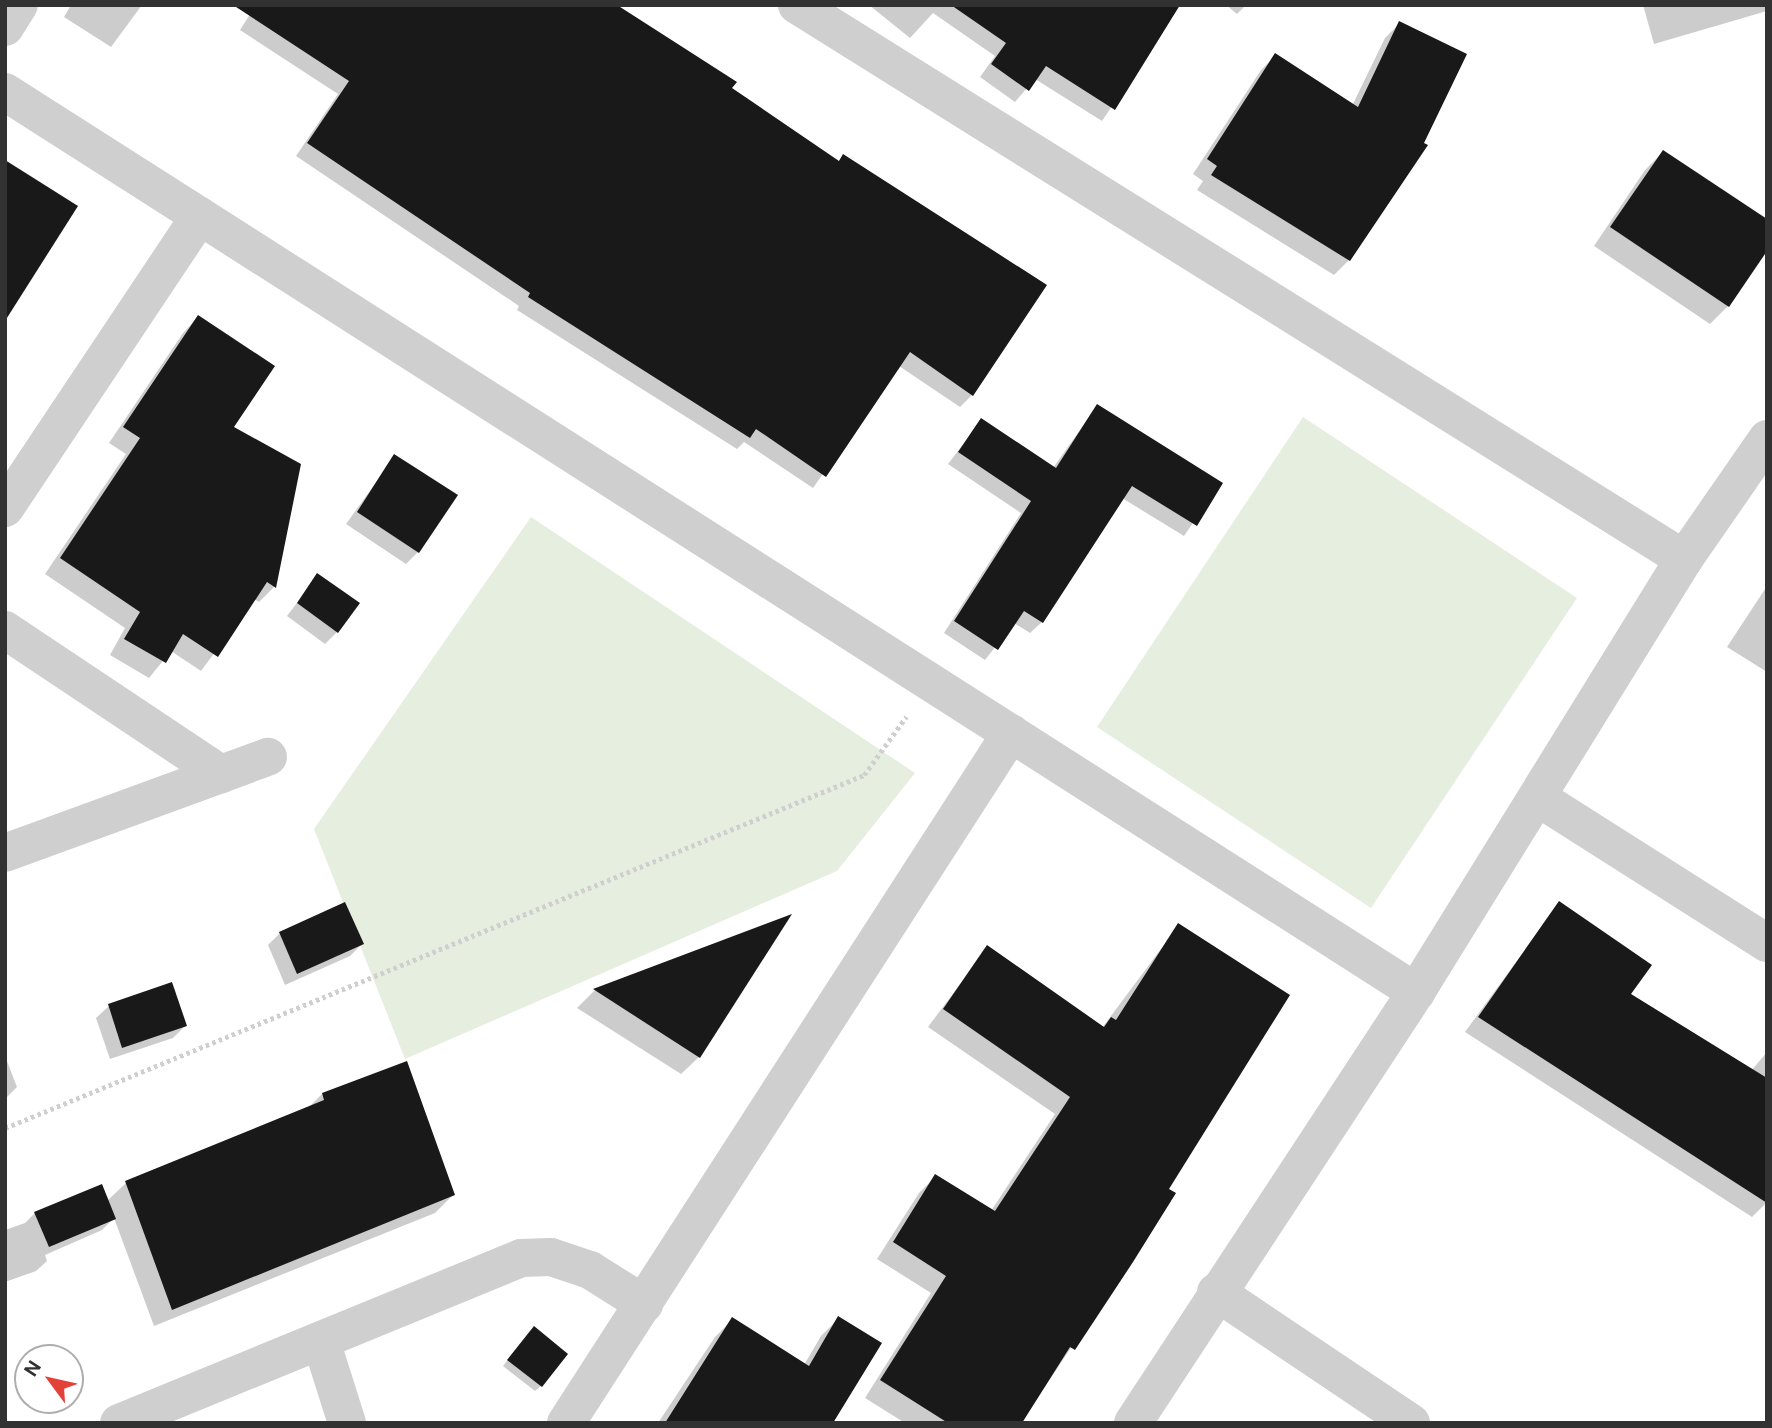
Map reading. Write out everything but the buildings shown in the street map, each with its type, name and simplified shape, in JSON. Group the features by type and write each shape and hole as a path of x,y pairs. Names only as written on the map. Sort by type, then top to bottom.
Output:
{"street":[{"path":"5,27 19,5"},
{"path":"797,5 1684,559"},
{"path":"5,92 1416,992"},
{"path":"5,508 200,216"},
{"path":"1133,1423 1540,799 1684,559 1767,439"},
{"path":"5,630 221,774"},
{"path":"566,1423 1011,733"},
{"path":"5,852 268,757"},
{"path":"1540,799 1767,943"},
{"path":"119,1423 522,1258 551,1257 590,1270 645,1304"},
{"path":"1216,1292 1411,1423"},
{"path":"321,1341 347,1423"}],"path":[{"path":"5,1128 864,775 932,682"}],"shaded area":[{"path":"1303,417 1577,598 1371,908 1097,727"},
{"path":"531,517 915,773 837,871 405,1059 314,829"}]}
